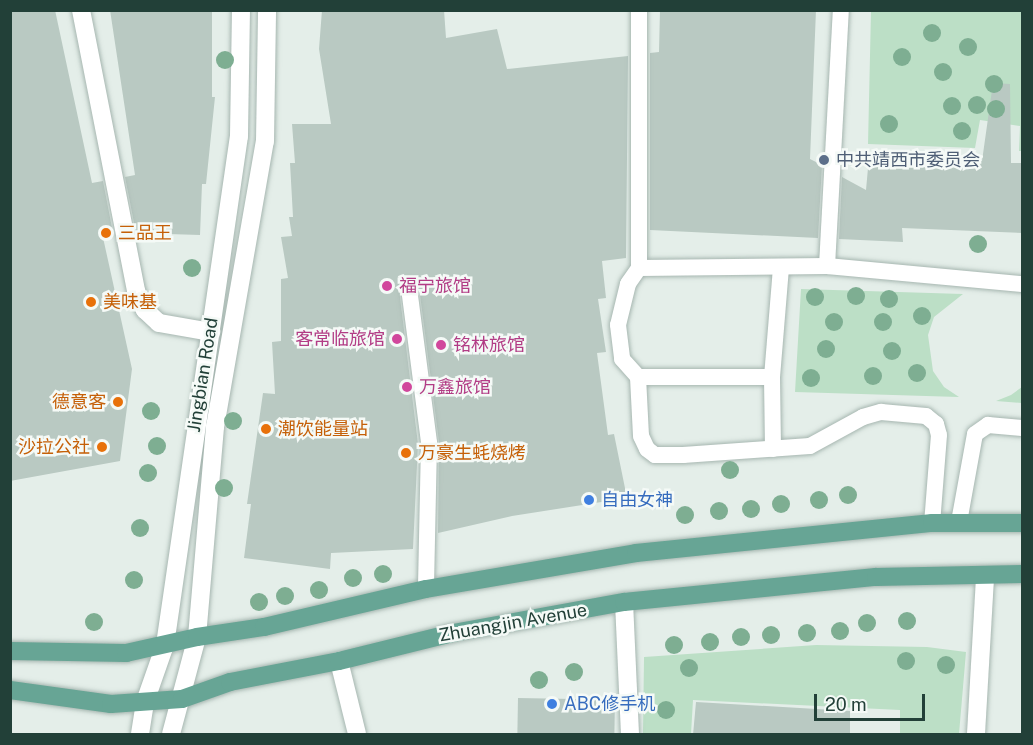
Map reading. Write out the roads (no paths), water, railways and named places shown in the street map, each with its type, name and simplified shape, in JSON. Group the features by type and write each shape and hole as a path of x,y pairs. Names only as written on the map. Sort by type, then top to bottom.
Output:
{"main road":[{"path":"81,10 135,291 145,310 159,323 211,332"},
{"name":"Jingbian Road","path":"140,735 145,702 165,645 239,136 241,10"},
{"name":"Jingbian Road","path":"171,735 197,637 215,428 265,141 267,10"},
{"path":"10,651 126,653 197,637 264,627 426,589 636,553 932,523 1023,523"},
{"name":"Zhuangjin Avenue","path":"10,690 111,704 182,699 230,682 339,661 453,633 624,602 876,577 1023,574"},
{"path":"976,735 985,576"},
{"path":"624,602 630,735"},
{"path":"339,661 357,735"}],"lane":[{"path":"639,10 639,268 628,284 618,326 622,359 638,377 641,436 647,450 655,455 810,446 837,428 881,412 926,416 936,424 939,435 932,523"},
{"path":"827,266 841,10"},
{"path":"639,268 827,266 1023,284"},
{"path":"773,449 772,377 781,268"},
{"path":"409,288 429,443 426,589"},
{"path":"638,377 772,377"},
{"path":"959,522 975,434 988,424 1023,428"}],"place":[{"name":"中共靖西市委员会","path":"824,160"},
{"name":"三品王","path":"106,233"},
{"name":"福宁旅馆","path":"387,286"},
{"name":"美味基","path":"91,302"},
{"name":"客常临旅馆","path":"397,339"},
{"name":"铭林旅馆","path":"441,345"},
{"name":"万鑫旅馆","path":"407,387"},
{"name":"德意客","path":"118,402"},
{"name":"潮饮能量站","path":"266,429"},
{"name":"沙拉公社","path":"102,447"},
{"name":"万豪生蚝烧烤","path":"406,453"},
{"name":"自由女神","path":"589,500"},
{"name":"ABC修手机","path":"552,704"}]}
